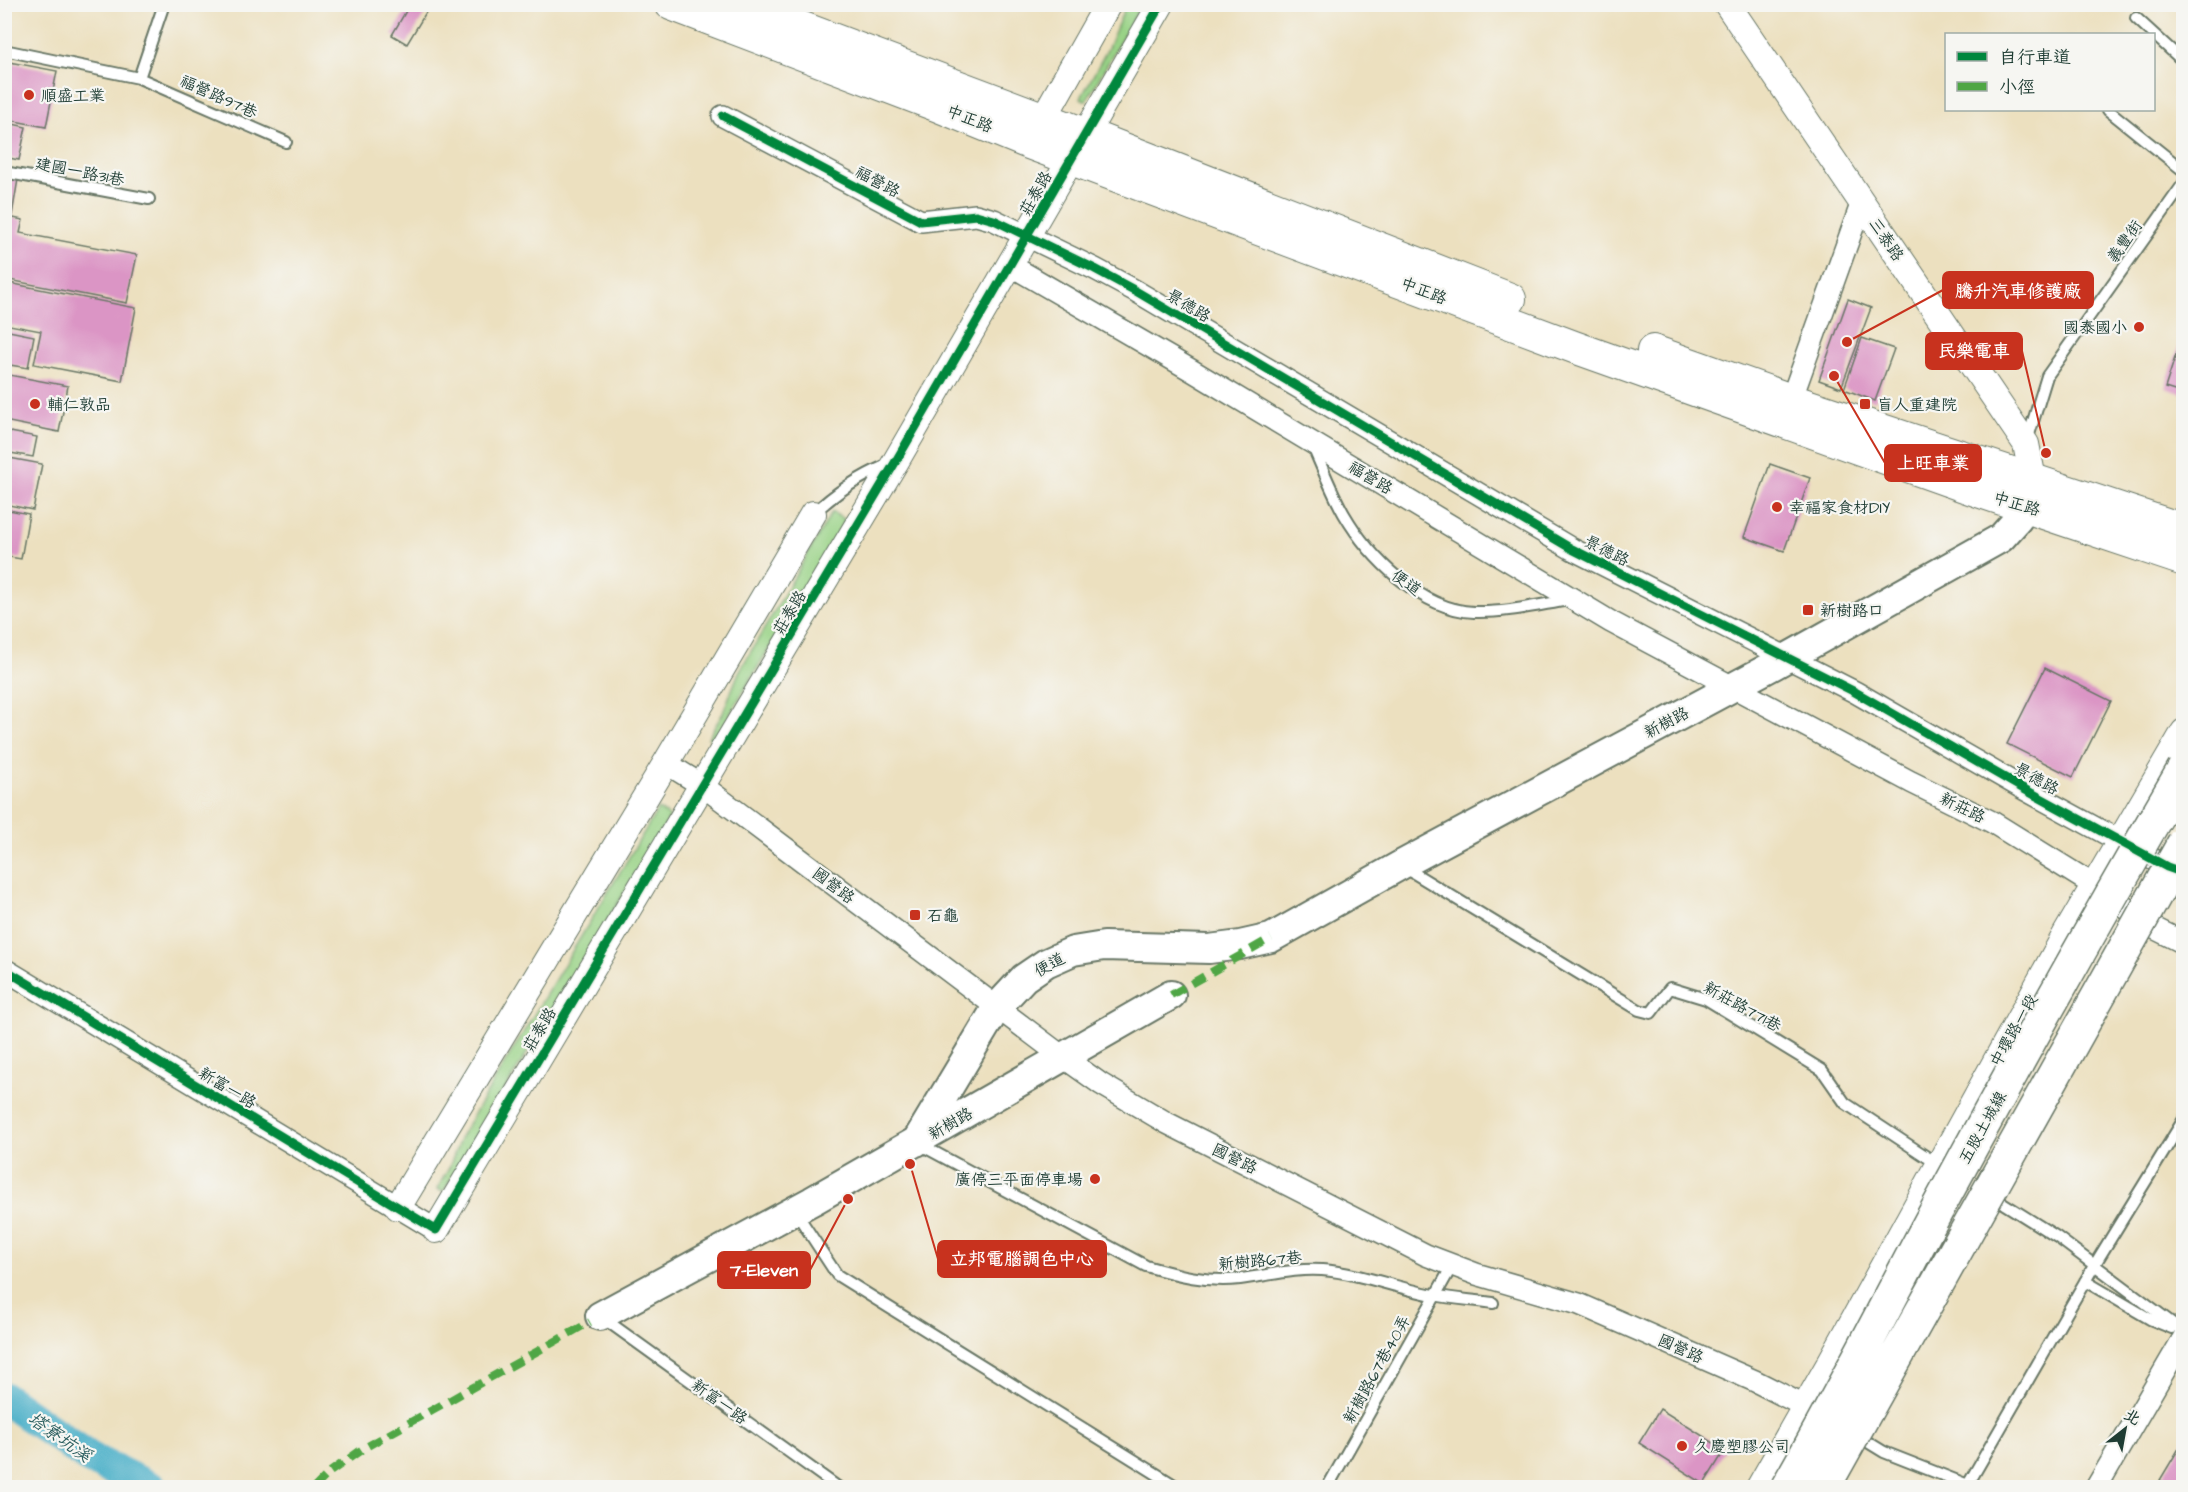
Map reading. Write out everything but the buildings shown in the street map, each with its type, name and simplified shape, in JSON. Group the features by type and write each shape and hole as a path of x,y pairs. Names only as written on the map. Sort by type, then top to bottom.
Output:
{"highway":[{"name":"五股土城線","path":"1787,1488 1822,1428 2052,1000 2184,769"},
{"path":"1837,1484 2184,843"}],"main road":[{"name":"中正路","path":"671,4 936,105 1036,131 1080,146 1791,400 2029,492 2184,560"},
{"name":"中正路","path":"739,4 1036,131"},
{"name":"中正路","path":"1080,146 1553,339 1981,492 2029,492 2184,530"},
{"name":"新樹路","path":"1271,938 1401,865 1788,657 2001,538 2018,519 2029,492"},
{"name":"便道","path":"963,1095 997,1007 1024,978 1046,963 1073,951 1104,946 1209,949 1271,938"},
{"name":"新樹路","path":"600,1316 916,1142 963,1095 1063,1057 1171,995"}],"street":[{"path":"1036,131 1108,4"},
{"name":"莊泰路","path":"436,1230 896,461 1161,4"},
{"name":"三泰路","path":"1727,4 2026,444 2029,492"},
{"name":"福營路","path":"723,116 921,221 976,215 994,220 1026,237"},
{"path":"1791,400 1862,202"},
{"name":"景德路","path":"1026,237 1134,290 1572,549 1854,692 2024,789 2184,875"},
{"name":"福營路","path":"1010,265 1310,441 1611,622 1732,687"},
{"name":"莊泰路","path":"398,1207 666,763 813,514"},
{"name":"新莊路","path":"1732,687 1911,782 1992,822 2095,886 2154,928 2184,943"},
{"name":"中環路一段","path":"1759,1488 2067,932 2184,732"},
{"name":"國營路","path":"666,763 703,786 1063,1057 1101,1084 1167,1123 1402,1244 1452,1266 1579,1304 1744,1376 1806,1406 1866,1441"},
{"path":"1837,1484 1866,1441 2041,1121 2184,875"},
{"name":"新富一路","path":"4,969 436,1230"},
{"path":"1985,1082 1978,1108 1981,1126 1992,1136 2007,1141 2026,1134 2041,1121"},
{"path":"1939,1165 1998,1200"},
{"path":"2096,1488 2184,1337"}],"lane":[{"path":"139,78 164,4"},
{"path":"2136,18 2152,33"},
{"path":"2155,35 2184,62"},
{"name":"福營路97巷","path":"4,50 139,78 286,142"},
{"path":"2109,111 2184,171"},
{"name":"建國一路31巷","path":"4,172 149,199"},
{"name":"義豐街","path":"2026,444 2047,376 2184,183"},
{"name":"便道","path":"1310,441 1343,513 1365,544 1396,577 1437,603 1472,612 1493,612 1573,599"},
{"name":"莊泰路","path":"813,514 848,485 896,461"},
{"name":"新莊路771巷","path":"1401,865 1639,1011 1650,1013 1670,988 1706,999 1822,1070 1845,1103 1939,1165"},
{"path":"1866,1441 1884,1452 1969,1487 2085,1281 2184,1119"},
{"name":"新樹路67巷","path":"916,1142 1146,1266 1178,1275 1208,1280 1239,1279 1291,1271 1321,1270 1352,1274 1435,1296 1493,1303"},
{"path":"1998,1200 2057,1237 2184,1332"},
{"path":"795,1210 837,1275 1179,1488"},
{"name":"新樹路67巷40弄","path":"1327,1488 1452,1266"},
{"path":"2085,1281 2150,1319 2184,1332"},
{"name":"新富一路","path":"600,1316 839,1488"}],"green space":[{"path":"1126,5 1141,5 1086,101 1081,98 1108,48"},
{"path":"832,512 845,520 714,741 708,738 722,715 739,672"},
{"path":"658,809 670,817 443,1192 437,1189 449,1168 462,1134"}],"waterway":[{"name":"塔寮坑溪","path":"4,1398 91,1459 151,1488"}],"marked path":[{"path":"1171,995 1271,938"},
{"path":"314,1488 330,1472 364,1448 590,1322"}],"cycle path":[{"path":"4,969 436,1230 896,461 1161,4"},
{"path":"723,116 921,221 976,215 994,220 1095,269 1572,549 1855,692 2024,789 2167,867 2184,873"}],"place":[{"name":"順盛工業","path":"29,95"},
{"name":"國泰國小","path":"2139,327"},
{"name":"騰升汽車修護廠","path":"1847,342"},
{"name":"上旺車業","path":"1834,376"},
{"name":"輔仁敦品","path":"35,404"},
{"name":"盲人重建院","path":"1865,404"},
{"name":"民樂電車","path":"2046,453"},
{"name":"幸福家食材DIY","path":"1777,507"},
{"name":"新樹路口","path":"1808,610"},
{"name":"石龜","path":"915,915"},
{"name":"立邦電腦調色中心","path":"910,1164"},
{"name":"廣停三平面停車場","path":"1095,1179"},
{"name":"7-Eleven","path":"848,1199"},
{"name":"久慶塑膠公司","path":"1682,1446"}]}
